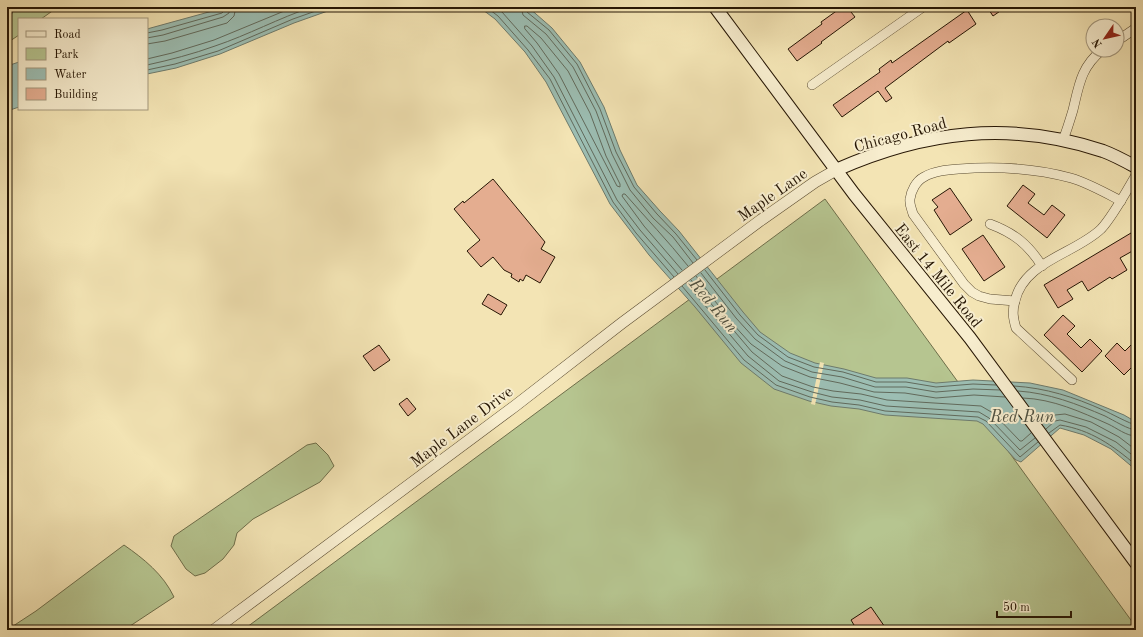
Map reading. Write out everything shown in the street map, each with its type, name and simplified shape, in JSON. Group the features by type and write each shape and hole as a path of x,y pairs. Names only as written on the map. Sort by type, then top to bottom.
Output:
{"main road":[{"name":"East 14 Mile Road","path":"715,7 836,170 993,370 1136,563"},
{"name":"Chicago Road","path":"836,170 857,161 907,145 953,135 971,133 1006,133 1043,136 1064,140 1103,151 1136,167"}],"street":[{"path":"812,85 923,7"},
{"path":"1125,36 1136,28"},
{"path":"1064,140 1081,77 1093,58"},
{"path":"1015,301 990,299 979,296 964,284 913,214 909,201 912,191 923,177 944,171 994,167 1020,168 1071,178 1093,186 1120,200"},
{"name":"Maple Lane","path":"727,246 815,182 836,170"},
{"path":"1072,380 1016,328 1013,319 1016,295 1024,282 1033,273 1092,236 1102,228 1136,175"},
{"path":"990,224 1003,229 1021,240 1031,249 1042,266"},
{"name":"Maple Lane Drive","path":"214,630 727,246"}],"green space":[{"path":"7,7 58,7 42,18 18,18 18,36 7,43"},
{"path":"825,199 1136,627 1136,630 243,630"},
{"path":"316,443 328,455 334,466 320,482 253,519 237,533 234,545 223,559 205,573 195,576 186,569 171,546 174,536 307,445"},
{"path":"124,545 159,574 174,597 124,630 7,630 36,611"}],"water":[{"path":"227,7 339,7 294,23 220,54 176,68 148,74 148,29"},
{"name":"Red Run","path":"479,7 528,7 552,28 580,62 604,107 620,150 637,185 679,231 760,332 790,353 815,363 876,378 907,378 936,383 973,380 1030,383 1063,390 1124,415 1136,422 1136,470 1111,449 1084,435 1060,428 1021,462 1016,460 983,424 977,421 885,415 809,401 774,389 741,363 695,307 649,255 610,204 546,82 525,52 495,19"},
{"path":"18,62 18,107 7,111 7,66"}],"pier":[{"path":"820,362 824,363 815,405 811,404"}],"building":[{"path":"842,7 847,7 855,17 797,61 788,49"},
{"path":"987,7 1006,7 993,16"},
{"path":"967,10 976,24 949,43 948,41 885,88 892,98 886,102 878,91 842,117 833,105 880,72 879,69 891,60 892,63"},
{"path":"493,179 545,242 541,249 555,257 540,283 526,275 523,281 520,279 519,282 511,277 512,274 504,270 493,257 481,267 467,251 480,240 454,209 463,201 464,203"},
{"path":"1023,185 1035,194 1028,203 1044,215 1052,205 1065,215 1047,238 1007,206"},
{"path":"950,188 972,220 950,235 934,210 938,207 932,200"},
{"path":"1136,230 1136,249 1120,258 1127,270 1112,279 1110,277 1088,291 1082,281 1067,290 1073,299 1058,308 1044,285"},
{"path":"983,235 1005,267 984,281 962,249"},
{"path":"488,294 507,305 501,315 482,304"},
{"path":"1063,315 1075,326 1067,334 1081,348 1090,339 1102,351 1082,372 1044,335"},
{"path":"1136,340 1136,363 1124,375 1105,356 1117,343 1125,351"},
{"path":"379,345 390,360 374,371 363,356"},
{"path":"407,398 416,409 408,416 399,404"},
{"path":"871,607 887,630 857,630 851,620"}],"waterway":[{"path":"7,21 14,7"}]}
